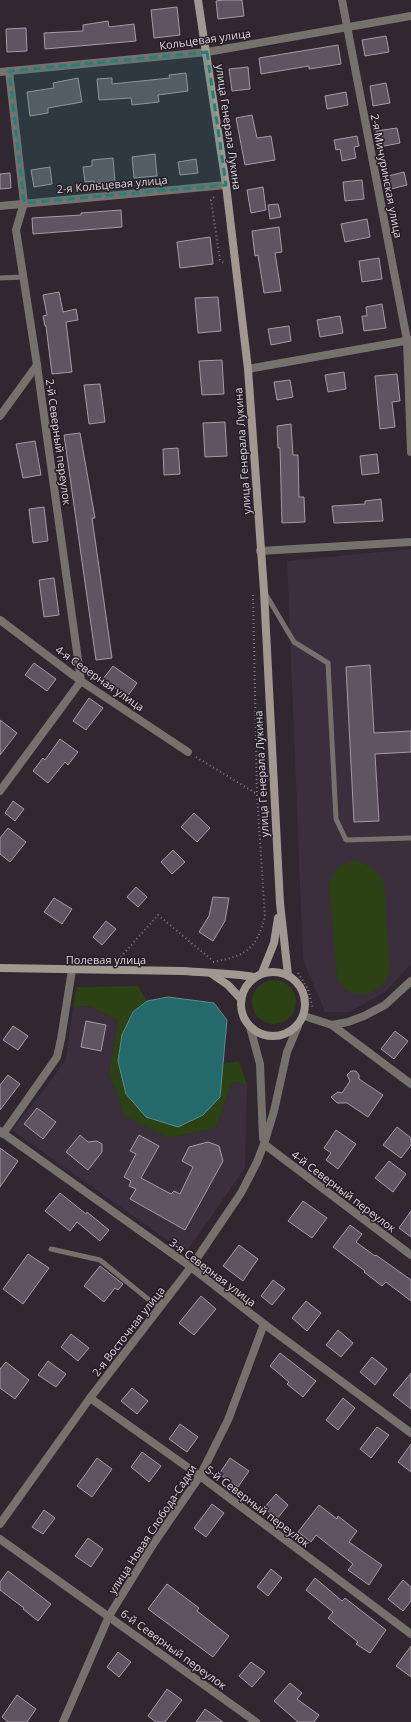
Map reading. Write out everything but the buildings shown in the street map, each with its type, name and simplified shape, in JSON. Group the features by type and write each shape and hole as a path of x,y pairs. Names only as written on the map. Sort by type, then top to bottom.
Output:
{"main road":[{"name":"улица Генерала Лукина","path":"198,0 207,52 248,369 264,591 280,903 288,975"},
{"name":"улица Генерала Лукина","path":"262,973 276,936 280,903"},
{"name":"Полевая улица","path":"0,968 152,970 212,974 233,973 254,977"},
{"path":"275,971 288,975 300,985 306,1000 304,1016 298,1026 289,1032 274,1036 259,1033 250,1027 242,1014 241,999 245,987 254,977 262,973 275,971"},
{"path":"212,974 228,985 241,999"}],"street":[{"name":"2-я Мичуринская улица","path":"342,0 409,340 411,452"},
{"name":"Кольцевая улица","path":"0,72 207,52 346,26 411,16"},
{"name":"2-й Северный переулок","path":"9,72 24,203 16,230 37,365 81,680"},
{"name":"2-я Кольцевая улица","path":"0,206 223,185"},
{"path":"248,369 409,340"},
{"path":"0,416 37,365"},
{"path":"260,552 411,542"},
{"name":"4-я Северная улица","path":"0,620 81,680 188,752"},
{"path":"0,791 81,680"},
{"path":"2,1133 57,1057 62,1039 72,970"},
{"path":"332,1025 364,1016 385,1005 411,981"},
{"path":"304,1016 332,1025 411,1084"},
{"name":"2-я Восточная улица","path":"0,1524 90,1398 191,1267 242,1193 264,1144 274,1111 287,1052 298,1026"},
{"name":"2-я Восточная улица","path":"250,1027 260,1064 264,1144"},
{"name":"3-я Северная улица","path":"2,1133 191,1267 264,1324 411,1433"},
{"name":"4-й Северный переулок","path":"264,1144 411,1255"},
{"name":"улица Новая Слобода-Садки","path":"63,1722 110,1616 154,1543 200,1476 228,1420 264,1324"},
{"name":"5-й Северный переулок","path":"90,1398 200,1476 411,1634"},
{"name":"6-й Северный переулок","path":"0,1539 110,1616 256,1722"}],"lane":[{"path":"0,278 24,277"},
{"path":"264,591 294,642 328,663 336,819 346,840 411,838"},
{"path":"51,1249 100,1260 159,1308"}],"path":[{"path":"223,185 211,200 220,260 230,268"},
{"path":"207,962 214,962 242,955 252,946 260,932 264,917 257,794 253,590"},
{"path":"188,752 257,794"},
{"path":"124,961 117,961 158,915 214,962"}],"highlighted area":[{"path":"207,52 226,185 24,203 9,71"}],"shaded area":[{"path":"411,549 411,964 386,991 350,1012 325,1012 303,960 287,561"},
{"path":"88,1006 118,1020 109,1073 125,1115 168,1138 216,1128 232,1082 247,1085 245,1168 187,1251 167,1240 12,1130 51,1081 66,1059 73,1007"}],"green space":[{"path":"356,860 373,868 384,882 390,971 382,986 367,994 356,994 345,989 337,979 329,883 338,866"},
{"path":"270,980 278,980 283,981 290,986 295,993 295,1011 290,1018 283,1023 270,1024 262,1021 255,1014 252,1006 252,998 255,990 262,983"},
{"path":"138,986 147,1001 128,1021 121,1042 118,1061 220,1097 223,1064 239,1061 247,1085 232,1082 216,1128 168,1138 125,1116 109,1073 118,1020 88,1006 73,1007 77,987"}],"water":[{"path":"168,997 214,1003 227,1020 220,1097 203,1115 178,1127 146,1117 126,1094 118,1061 122,1035 133,1012 147,1001"}]}
